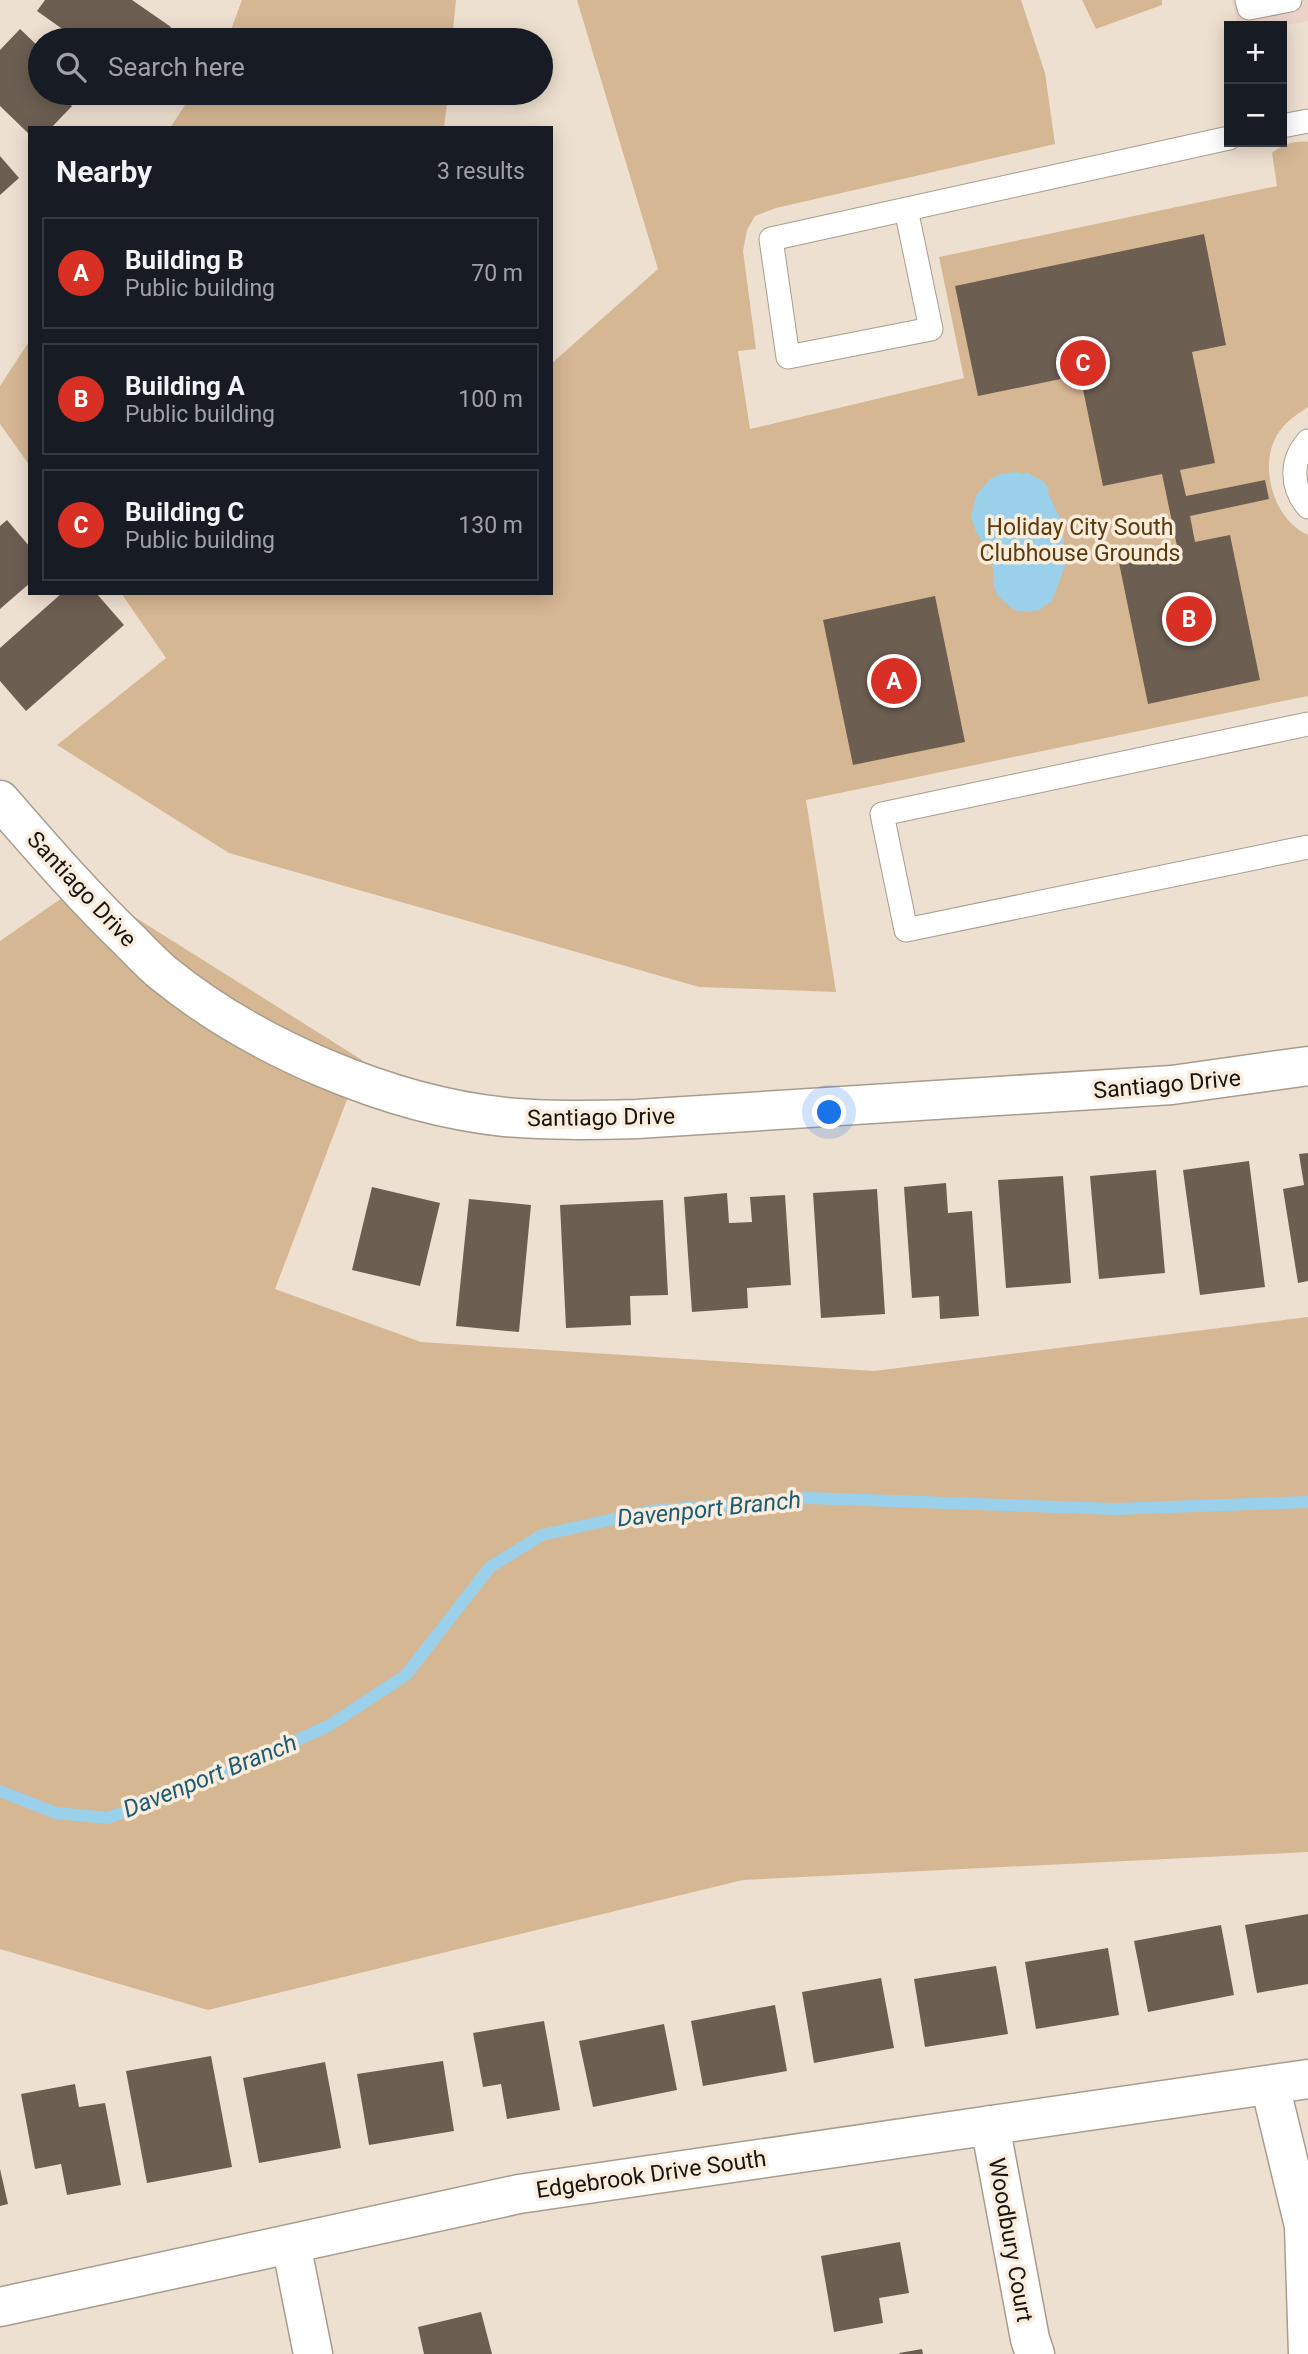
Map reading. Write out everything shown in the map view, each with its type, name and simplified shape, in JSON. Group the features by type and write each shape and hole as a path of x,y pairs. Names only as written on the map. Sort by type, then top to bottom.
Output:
{"street":[{"name":"Santiago Drive","path":"0,800 102,915 162,972 216,1012 321,1067 442,1106 505,1117 575,1121 1172,1085 1308,1066"},
{"name":"Edgebrook Drive South","path":"0,2307 519,2194 1308,2079"},
{"path":"1270,2085 1304,2227 1308,2354"},
{"name":"Woodbury Court","path":"990,2125 1035,2354"},
{"path":"291,2244 313,2354"}],"lane":[{"path":"1247,0 1249,8 1290,0"},
{"path":"1287,125 1308,121"},
{"path":"906,209 931,329 788,357 771,239 906,209 1224,139"},
{"path":"1308,442 1297,457 1295,472 1299,494 1308,507"},
{"path":"1308,724 882,814 906,930 1308,847"}],"shaded area":[{"path":"1232,0 1308,0 1308,21 1287,25 1287,21 1237,21"}],"green space":[{"path":"242,0 456,0 453,28 232,28"},
{"name":"Holiday City South Clubhouse Grounds","path":"577,0 1021,0 1045,73 1055,144 776,208 755,216 747,230 743,251 756,349 738,351 750,429 964,378 939,257 1277,186 1272,153 1289,144 1308,142 1308,407 1280,431 1270,454 1269,467 1270,481 1279,508 1287,519 1308,535 1308,696 806,800 836,992 699,987 229,853 57,745 166,658 122,595 553,595 553,362 658,269"},
{"path":"1082,0 1162,0 1162,5 1096,29"},
{"path":"185,105 447,105 444,126 171,126"},
{"path":"28,343 28,463 0,424 0,386"},
{"path":"82,884 362,1060 275,1289 421,1342 874,1371 1308,1317 1308,1852 743,1880 208,2010 0,1949 0,941"}],"water":[{"path":"1026,472 1043,481 1049,489 1047,491 1063,525 1065,566 1052,601 1039,610 1027,612 1014,610 998,596 994,587 992,557 976,532 971,516 977,494 990,479"}],"building":[{"path":"45,0 132,0 171,27 61,28 37,11"},
{"path":"20,29 28,37 28,105 72,106 53,126 28,126 28,133 0,106 0,50"},
{"path":"0,156 19,178 0,195"},
{"path":"1204,234 1226,345 1192,352 1215,463 1180,470 1186,496 1265,480 1269,499 1190,516 1195,542 1230,535 1260,680 1148,704 1118,558 1177,546 1162,474 1103,486 1080,375 978,396 955,286"},
{"path":"7,520 28,545 28,585 0,609 0,526"},
{"path":"60,595 98,595 124,625 26,711 0,681 0,648"},
{"path":"935,596 965,742 853,765 823,620"},
{"path":"1308,1153 1308,1281 1298,1283 1283,1189 1304,1185 1299,1154"},
{"path":"1249,1161 1265,1287 1200,1295 1183,1170"},
{"path":"1156,1170 1165,1273 1099,1279 1090,1176"},
{"path":"1063,1176 1071,1283 1006,1288 998,1180"},
{"path":"946,1183 948,1213 972,1211 979,1316 940,1319 939,1296 912,1298 904,1187"},
{"path":"372,1187 440,1203 420,1286 352,1270"},
{"path":"877,1189 885,1314 821,1318 813,1193"},
{"path":"727,1193 729,1223 752,1222 750,1197 785,1195 791,1285 747,1288 748,1308 692,1312 684,1197"},
{"path":"469,1199 531,1205 519,1332 456,1326"},
{"path":"663,1200 668,1295 630,1296 631,1325 566,1328 560,1205"},
{"path":"1308,1914 1308,1984 1257,1993 1245,1925"},
{"path":"1221,1925 1234,1995 1148,2012 1134,1941"},
{"path":"1108,1948 1119,2015 1036,2029 1025,1962"},
{"path":"996,1966 1008,2034 925,2047 914,1979"},
{"path":"881,1978 894,2048 814,2063 802,1992"},
{"path":"775,2005 787,2071 703,2086 691,2021"},
{"path":"544,2021 560,2110 507,2119 501,2084 483,2087 473,2033"},
{"path":"664,2024 677,2090 593,2107 579,2041"},
{"path":"211,2056 232,2167 147,2183 126,2071"},
{"path":"443,2061 454,2131 369,2145 357,2074"},
{"path":"325,2062 341,2148 259,2163 243,2078"},
{"path":"75,2084 79,2107 105,2103 121,2185 67,2195 61,2164 35,2169 21,2094"},
{"path":"0,2169 8,2204 0,2206"},
{"path":"900,2242 909,2293 879,2298 883,2323 834,2332 821,2256"},
{"path":"481,2312 492,2354 424,2354 418,2327"},
{"path":"922,2349 923,2354 899,2353"}],"waterway":[{"name":"Davenport Branch","path":"0,1791 56,1813 108,1818 241,1766 330,1725 406,1675 490,1567 542,1535 650,1511 809,1498 1115,1509 1308,1502"}],"place":[{"name":"Building C","path":"1083,363"},
{"name":"Building A","path":"1189,619"},
{"name":"Building B","path":"894,681"}]}
